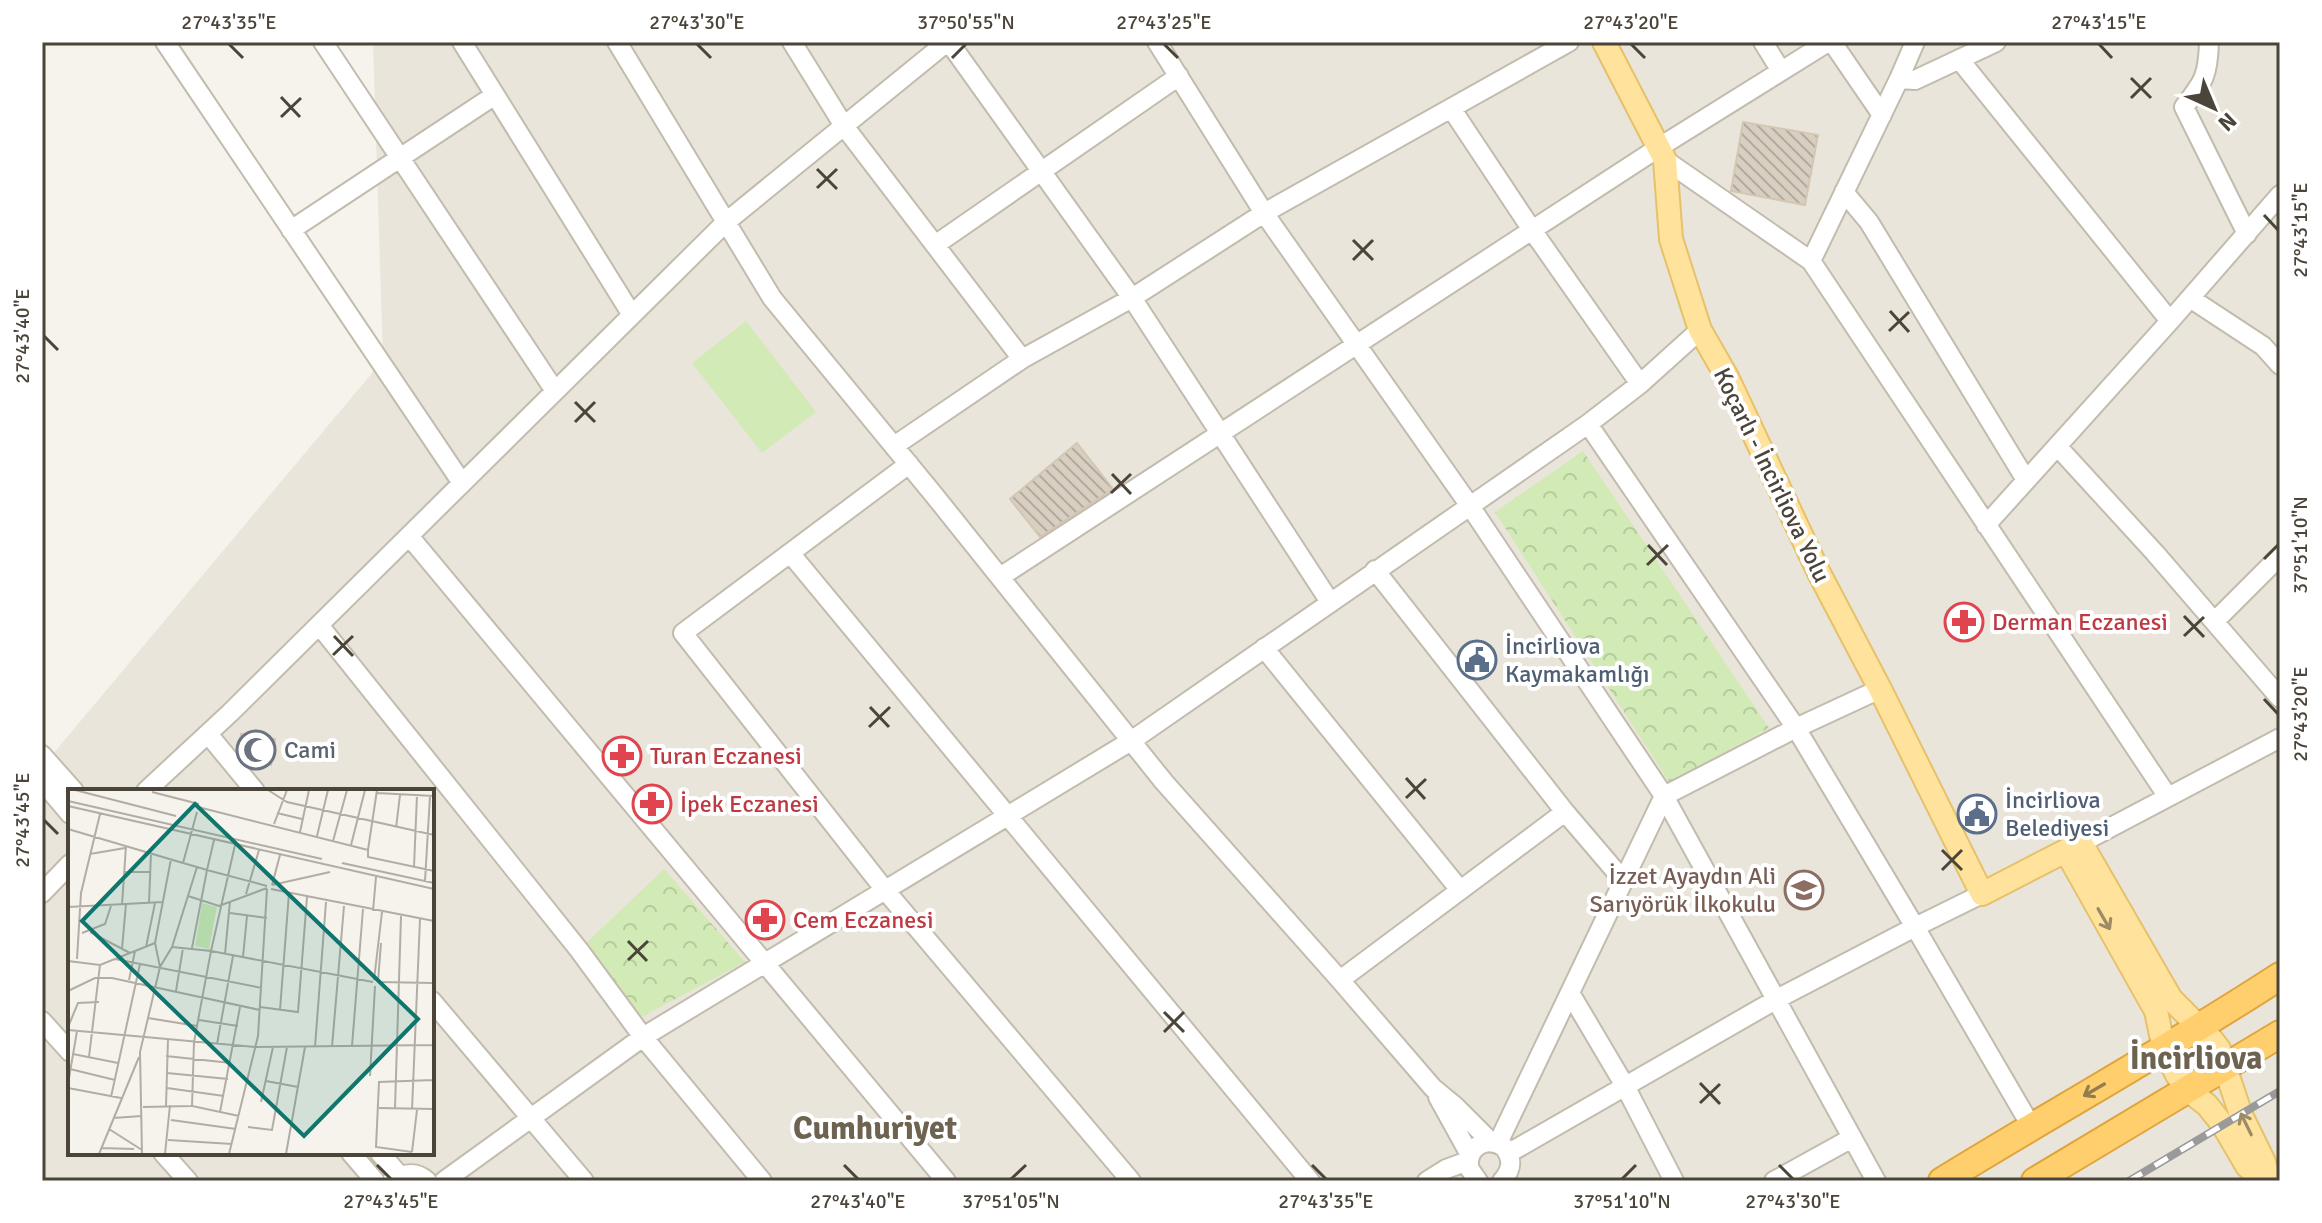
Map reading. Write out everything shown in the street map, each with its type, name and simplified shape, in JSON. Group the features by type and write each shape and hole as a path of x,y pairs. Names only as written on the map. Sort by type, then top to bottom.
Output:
{"highway":[{"path":"1942,1181 2199,1029 2280,976"},
{"path":"2035,1181 2280,1034"}],"main road":[{"name":"Koçarlı - İncirliova Yolu","path":"1604,42 1661,154 1671,239 1700,330 1727,377 1819,573 1982,894"},
{"path":"1982,894 2073,847"},
{"path":"2073,847 2171,999 2212,1040 2226,1067 2241,1115 2264,1162 2266,1181"},
{"path":"2073,847 2156,1011 2164,1049 2177,1075 2223,1125 2247,1166 2266,1181"}],"street":[{"path":"165,42 462,483"},
{"path":"323,42 555,391"},
{"path":"462,42 632,315"},
{"path":"617,42 772,298 1164,782 1433,1088 1499,1146 1511,1168 1502,1181"},
{"path":"792,42 844,126 1022,359"},
{"path":"148,789 208,734 726,222 948,42 1132,298 1330,602"},
{"path":"1157,42 1264,213 1470,506 1664,796 1876,1181"},
{"path":"894,446 1022,359 1132,298 1264,213 1569,42"},
{"path":"1763,42 1781,71"},
{"path":"1000,577 1532,230 1661,154 1781,71 1830,42 1882,115"},
{"path":"1811,261 1915,42"},
{"path":"1899,79 1915,80 1996,42"},
{"path":"2209,42 2207,72 2184,107 2247,234"},
{"path":"1959,59 2170,321"},
{"path":"935,245 1179,76"},
{"path":"291,230 495,95"},
{"path":"1451,108 1640,384"},
{"path":"1661,154 1811,261 2168,797"},
{"path":"1844,192 1869,222 2026,480"},
{"path":"1986,525 2280,195"},
{"path":"2190,298 2263,346 2280,365"},
{"path":"444,1181 643,1037 1131,741 1588,424 1640,384 1700,330"},
{"path":"1588,424 1796,728 2031,1126"},
{"path":"2057,446 2280,698"},
{"path":"909,464 683,633 885,890 1131,1181"},
{"path":"409,536 946,1181"},
{"path":"790,553 1310,1181"},
{"path":"2215,621 2280,556"},
{"path":"1375,570 1565,812 1623,880"},
{"path":"319,625 579,950 643,1037 762,1181"},
{"path":"1264,648 1460,890"},
{"path":"1499,1146 1664,796 1880,689"},
{"path":"208,734 253,789"},
{"path":"2073,847 2280,738"},
{"path":"42,755 72,789"},
{"path":"42,781 68,812"},
{"path":"1340,980 1565,812"},
{"path":"42,893 68,866"},
{"path":"1427,1181 1469,1158 1478,1145 1499,1146 1625,1086 1777,999 1982,894"},
{"path":"1570,993 1625,1086 1674,1181"},
{"path":"434,1003 584,1181"},
{"path":"42,1021 68,1050"},
{"path":"1433,1088 1469,1158 1471,1175 1476,1181"},
{"path":"1774,1181 1852,1138"},
{"path":"165,1155 188,1181"},
{"path":"353,1155 375,1181"},
{"path":"381,1155 396,1178 415,1174 427,1181"}],"shaded area":[{"path":"373,42 2280,42 2280,1181 42,1181 42,767 383,360"}],"green space":[{"path":"746,321 816,412 762,453 692,363"},
{"path":"1583,451 1769,728 1670,783 1495,512"},
{"path":"664,869 745,962 632,1022 579,950"}],"building":[{"path":"1743,122 1818,135 1805,205 1731,191"},
{"path":"1077,443 1113,489 1040,537 1010,499"},
{"name":"Cami","path":"241,734 275,739 271,765 246,762 238,752"}],"railway":[{"path":"2129,1181 2280,1091"}],"place":[{"name":"Derman Eczanesi","path":"1964,622"},
{"name":"İncirliova Kaymakamlığı","path":"1477,660"},
{"name":"Cami","path":"256,750"},
{"name":"Turan Eczanesi","path":"622,756"},
{"name":"İpek Eczanesi","path":"652,804"},
{"name":"İncirliova Belediyesi","path":"1977,814"},
{"name":"İzzet Ayaydın Ali Sarıyörük İlkokulu","path":"1804,890"},
{"name":"Cem Eczanesi","path":"765,920"}],"district":[{"name":"İncirliova","path":"2196,1058"},
{"name":"Cumhuriyet","path":"875,1128"}]}
